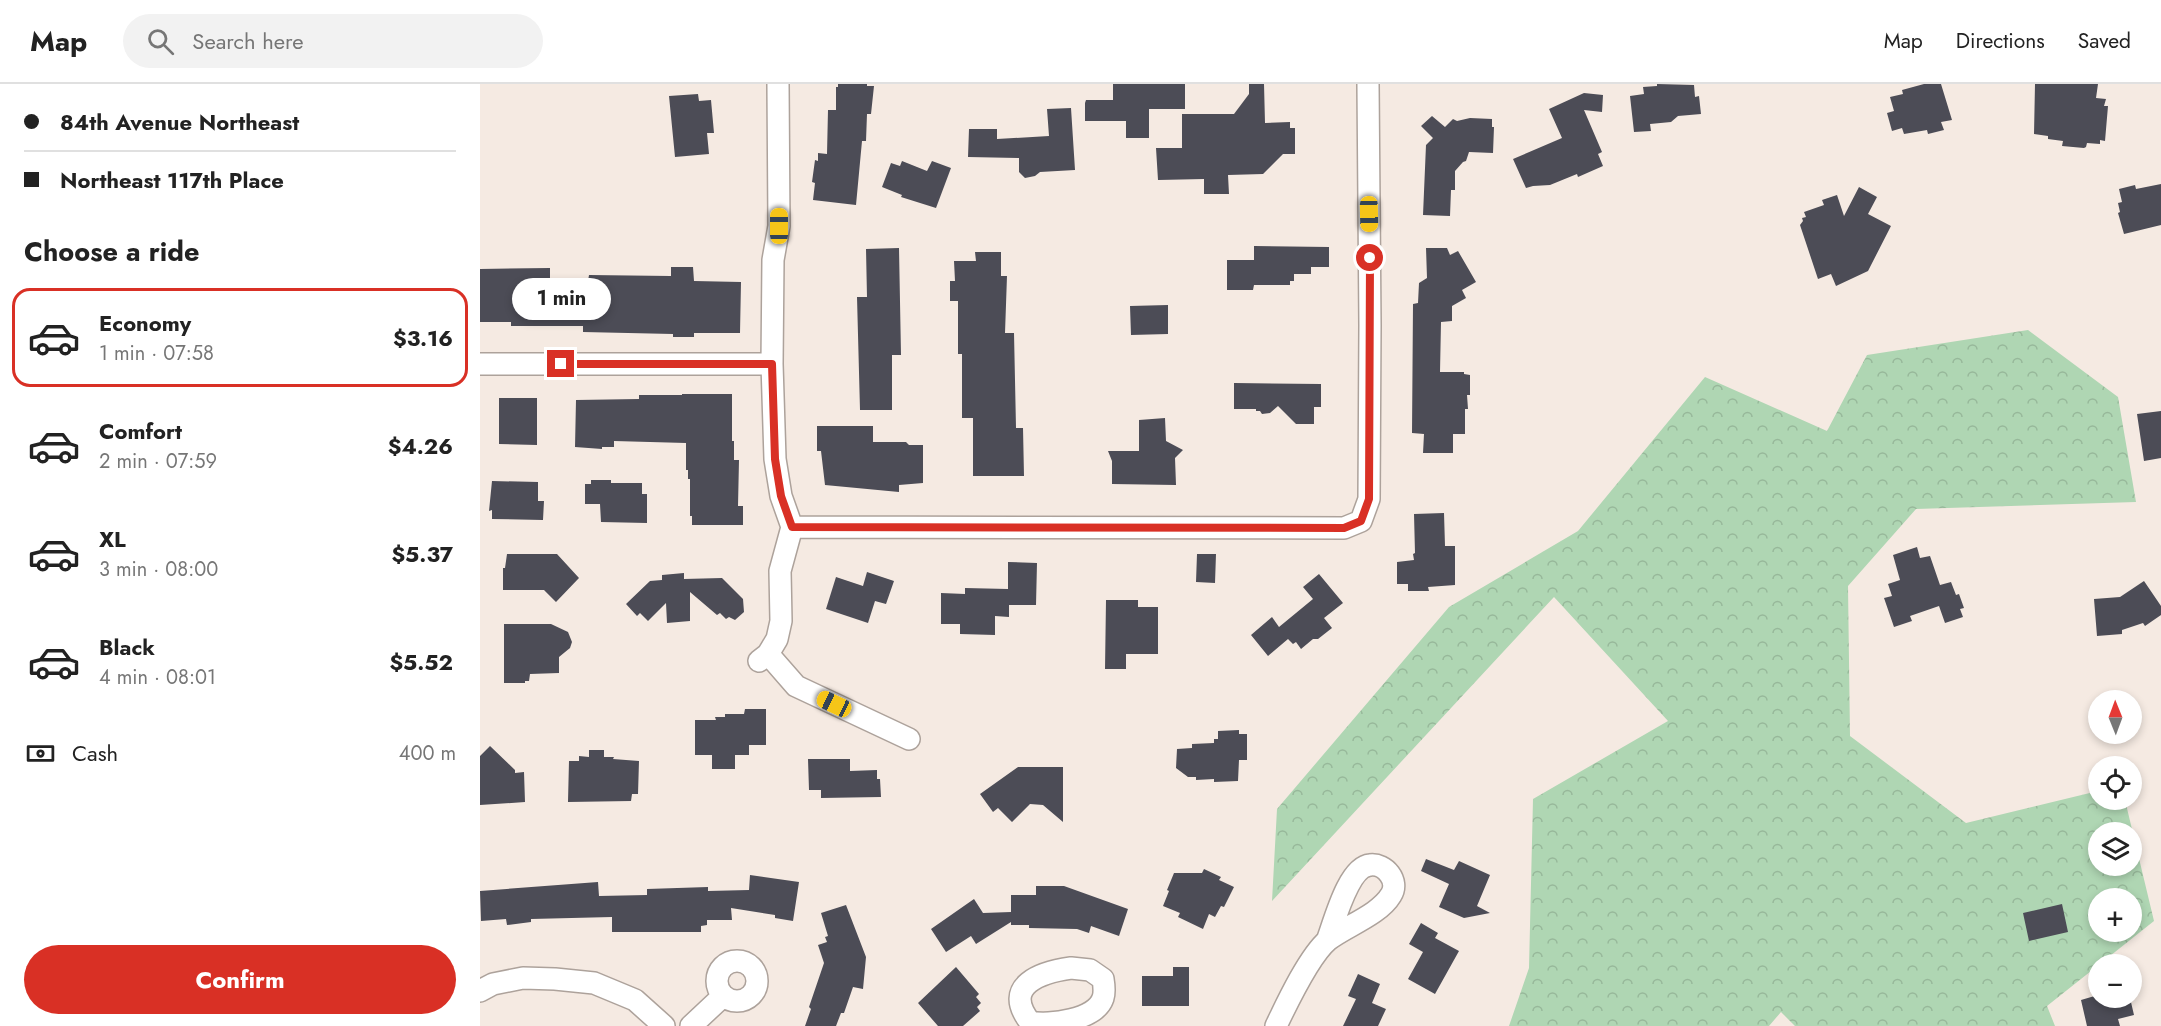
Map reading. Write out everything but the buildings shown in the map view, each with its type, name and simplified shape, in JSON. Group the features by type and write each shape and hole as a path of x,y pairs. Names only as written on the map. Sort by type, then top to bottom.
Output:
{"street":[{"path":"778,84 779,226 773,261 772,364 775,459 781,496 792,527 780,571 781,621 777,639 763,658 796,686 909,739"},
{"path":"792,527 1344,528 1361,521 1369,499 1368,84"},
{"path":"480,364 772,364"},
{"path":"1276,1026 1313,958 1327,941"},
{"path":"480,991 492,984 523,978 594,983 635,1000 664,1026"},
{"path":"691,1026 723,996"}],"green space":[{"path":"2028,330 2118,397 2136,502 1916,509 1848,586 1850,736 1966,823 2088,793 2088,810 2127,810 2130,822 2088,822 2088,876 2142,876 2142,871 2154,921 2142,931 2142,888 2088,888 2088,942 2128,942 2112,954 2088,954 2088,973 2047,1006 2055,1026 1795,1026 1781,1012 1769,1026 1509,1026 1529,968 1533,799 1668,721 1554,597 1272,901 1277,809 1449,607 1578,531 1705,377 1827,431 1867,355"}],"route":[{"path":"561,364 772,364 775,459 781,496 792,527 1344,528 1361,521 1369,499 1370,258"}]}
